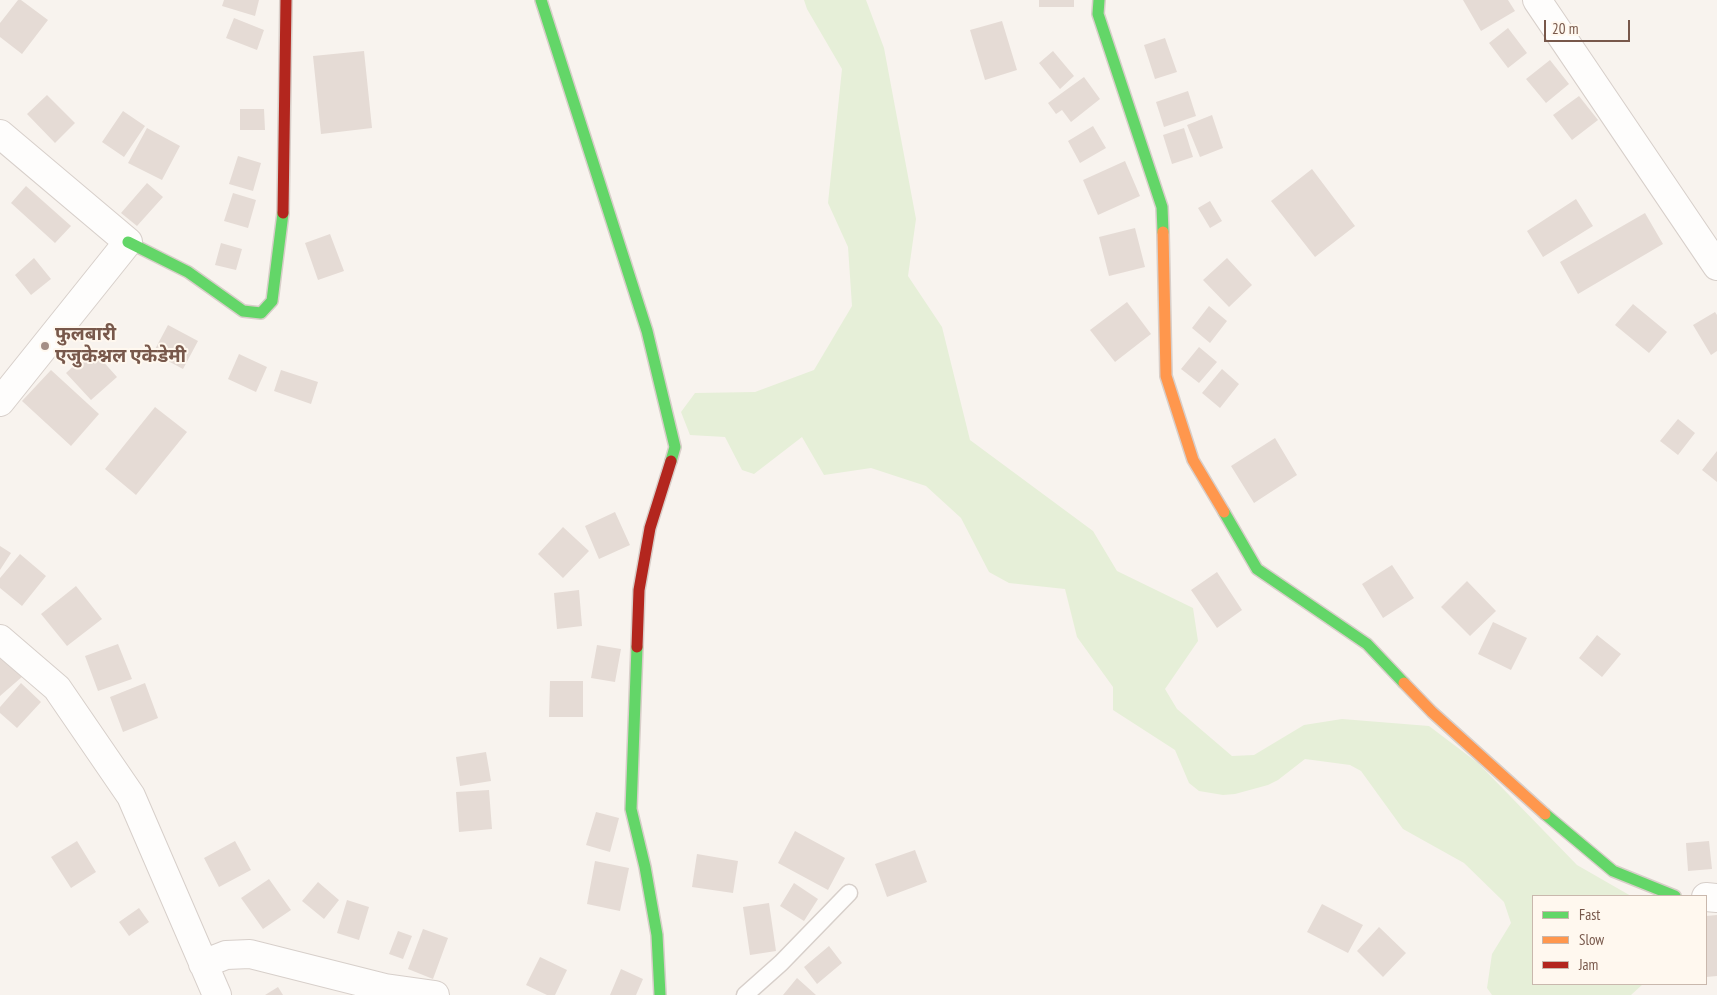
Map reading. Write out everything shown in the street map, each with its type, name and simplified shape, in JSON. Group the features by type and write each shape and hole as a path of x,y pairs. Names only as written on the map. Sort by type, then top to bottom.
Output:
{"street":[{"path":"0,134 128,242 188,272 243,311 261,313 272,301 283,222 286,0"},
{"path":"541,0 647,331 675,447 650,528 639,590 631,809 645,867 657,935 660,995"},
{"path":"1099,0 1098,14 1162,207 1166,376 1193,460 1257,569 1367,644 1432,712 1527,799 1613,871 1673,895"},
{"path":"1537,0 1717,266"},
{"path":"0,402 128,242"},
{"path":"0,639 57,688 131,796 217,995"},
{"path":"203,964 226,955 250,954 385,988 435,995"}],"lane":[{"path":"745,995 787,957 849,893"}],"green space":[{"path":"804,0 866,0 884,48 916,219 908,276 942,327 970,440 1093,531 1117,571 1193,608 1198,641 1165,689 1177,709 1232,756 1254,755 1304,725 1342,719 1429,726 1478,763 1577,865 1629,895 1532,895 1532,985 1642,985 1631,995 1492,995 1487,988 1492,954 1511,923 1504,902 1464,863 1403,829 1361,771 1350,765 1305,759 1278,780 1268,785 1235,794 1223,795 1199,791 1189,783 1175,750 1113,710 1113,687 1077,637 1065,589 1009,583 989,572 961,518 926,486 871,468 824,475 802,437 754,474 742,470 725,437 690,435 681,412 695,393 755,392 814,370 852,306 848,247 828,203 842,69 807,9"}],"building":[{"path":"18,0 21,0 48,20 22,54 0,37 0,23"},
{"path":"224,0 259,0 255,16 222,6"},
{"path":"1039,0 1074,0 1074,7 1039,7"},
{"path":"1463,0 1508,0 1515,11 1481,31"},
{"path":"234,18 264,30 257,50 226,38"},
{"path":"1002,21 1017,70 985,80 970,30"},
{"path":"1508,28 1527,53 1508,68 1489,43"},
{"path":"1165,38 1177,72 1155,79 1144,45"},
{"path":"364,51 372,128 321,134 313,56"},
{"path":"1053,51 1074,76 1060,89 1039,63"},
{"path":"1550,60 1569,84 1546,103 1526,79"},
{"path":"1084,77 1100,99 1071,122 1062,110 1056,114 1048,103"},
{"path":"1188,91 1196,116 1164,127 1156,102"},
{"path":"47,95 75,123 55,143 27,114"},
{"path":"1579,96 1598,120 1572,140 1553,115"},
{"path":"240,109 264,109 265,130 240,130"},
{"path":"123,111 145,126 124,157 102,142"},
{"path":"1212,115 1223,148 1200,157 1187,125"},
{"path":"1093,126 1106,148 1080,163 1068,141"},
{"path":"147,128 180,146 162,180 128,163"},
{"path":"1184,128 1193,157 1172,164 1163,135"},
{"path":"238,156 261,163 253,191 229,184"},
{"path":"1125,161 1140,196 1098,215 1083,180"},
{"path":"1312,169 1355,226 1315,257 1271,201"},
{"path":"147,183 163,197 137,226 121,213"},
{"path":"26,186 71,226 55,243 11,203"},
{"path":"233,193 256,200 248,228 224,221"},
{"path":"1576,199 1593,226 1543,257 1527,231"},
{"path":"1210,201 1222,221 1210,228 1198,208"},
{"path":"1645,213 1663,244 1578,294 1560,262"},
{"path":"1135,228 1145,267 1109,276 1099,237"},
{"path":"330,234 344,271 318,280 305,243"},
{"path":"221,243 242,249 236,270 215,265"},
{"path":"34,258 51,279 31,295 15,275"},
{"path":"1227,258 1252,285 1229,307 1203,280"},
{"path":"1127,302 1151,334 1115,362 1090,330"},
{"path":"1633,304 1667,332 1649,353 1615,325"},
{"path":"1209,306 1227,321 1210,343 1192,328"},
{"path":"1715,312 1717,315 1717,351 1711,355 1693,325"},
{"path":"168,325 198,341 183,369 153,353"},
{"path":"1199,347 1217,362 1199,383 1181,369"},
{"path":"92,349 117,377 91,400 66,373"},
{"path":"239,354 267,367 256,392 228,379"},
{"path":"1222,369 1239,384 1220,408 1202,393"},
{"path":"51,370 99,414 71,446 22,401"},
{"path":"281,370 318,382 311,404 274,391"},
{"path":"155,407 187,432 136,495 105,469"},
{"path":"1678,419 1695,433 1678,455 1660,441"},
{"path":"1275,438 1297,475 1254,503 1231,466"},
{"path":"1717,451 1717,482 1702,470"},
{"path":"615,512 630,545 599,559 585,526"},
{"path":"563,527 589,551 563,578 538,554"},
{"path":"0,546 11,553 0,570"},
{"path":"20,554 46,576 22,606 0,588 0,578"},
{"path":"1392,565 1414,598 1383,618 1362,584"},
{"path":"1217,572 1242,610 1217,628 1191,590"},
{"path":"1467,581 1496,611 1470,636 1441,607"},
{"path":"76,586 102,619 67,646 41,614"},
{"path":"579,590 582,626 557,629 554,593"},
{"path":"1493,622 1527,638 1511,670 1478,654"},
{"path":"1597,635 1621,654 1602,677 1579,658"},
{"path":"118,644 132,679 98,691 85,656"},
{"path":"597,645 621,649 615,682 591,678"},
{"path":"0,655 23,676 0,696"},
{"path":"550,681 583,681 583,717 549,717"},
{"path":"21,683 41,702 17,728 0,713 0,707"},
{"path":"145,683 158,718 123,732 110,697"},
{"path":"486,752 491,781 460,786 456,757"},
{"path":"489,790 492,829 459,832 456,792"},
{"path":"596,812 619,818 610,852 586,845"},
{"path":"795,831 845,858 828,890 778,863"},
{"path":"77,841 96,872 71,888 51,857"},
{"path":"235,841 251,870 219,887 204,858"},
{"path":"1709,841 1712,869 1688,871 1686,843"},
{"path":"915,850 927,882 887,897 875,864"},
{"path":"697,854 738,861 733,893 692,887"},
{"path":"595,861 629,868 620,911 587,904"},
{"path":"269,879 291,910 263,929 241,898"},
{"path":"318,882 339,900 324,919 302,901"},
{"path":"794,883 818,899 804,921 780,906"},
{"path":"347,900 369,907 359,940 337,933"},
{"path":"769,903 776,951 750,955 743,907"},
{"path":"1322,904 1363,925 1348,953 1307,932"},
{"path":"139,908 149,922 129,936 119,922"},
{"path":"1717,915 1717,976 1707,977 1707,916"},
{"path":"1379,927 1406,953 1383,977 1357,951"},
{"path":"423,929 448,938 433,979 408,969"},
{"path":"398,931 412,936 403,959 389,954"},
{"path":"829,946 842,963 817,984 804,967"},
{"path":"540,957 567,970 555,995 547,995 526,985"},
{"path":"621,969 643,979 636,995 610,995"},
{"path":"797,978 816,995 783,995"},
{"path":"278,987 283,995 265,995"}],"traffic: fast":[{"path":"541,0 647,331 675,447 671,461"},
{"path":"1099,0 1098,14 1162,207 1163,232"},
{"path":"128,242 188,272 243,311 261,313 272,301 283,213"},
{"path":"1224,512 1257,569 1367,644 1404,683"},
{"path":"637,647 631,809 645,867 657,935 660,995"},
{"path":"1545,814 1613,871 1673,895"}],"traffic: slow":[{"path":"1163,232 1166,376 1193,460 1224,512"},
{"path":"1404,683 1432,712 1545,814"}],"traffic: jam":[{"path":"283,213 286,0"},
{"path":"637,647 639,590 650,528 671,461"}],"place":[{"name":"फुलबारी एजुकेश्नल एकेडेमी","path":"45,346"}]}
